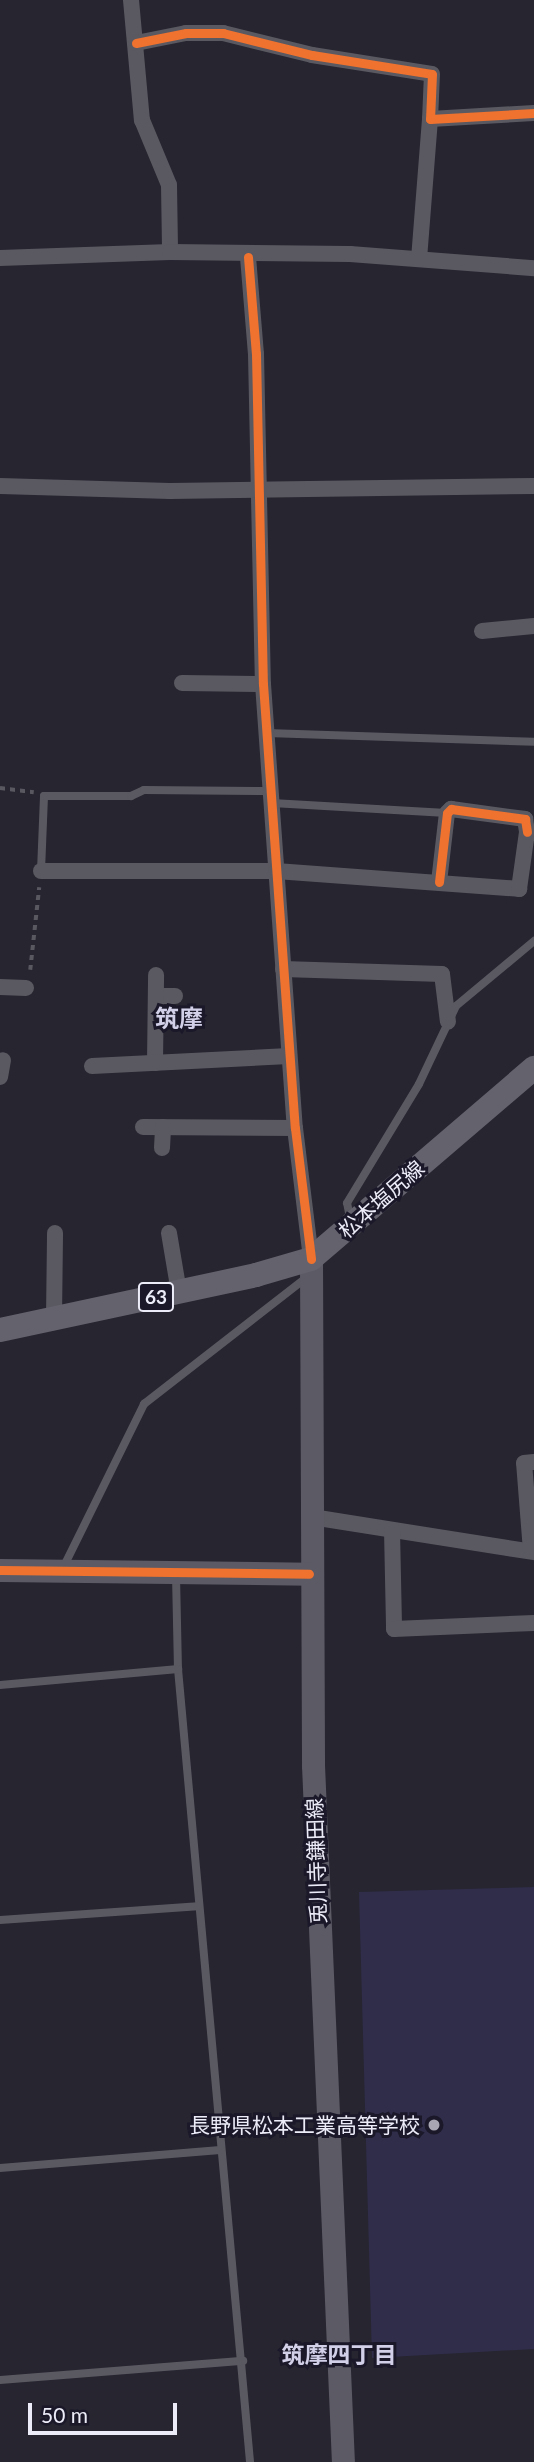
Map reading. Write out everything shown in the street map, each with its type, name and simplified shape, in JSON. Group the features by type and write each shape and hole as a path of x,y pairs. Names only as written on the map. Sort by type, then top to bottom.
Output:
{"main road":[{"name":"松本塩尻線","path":"0,1330 311,1267 350,1225 534,1068"},
{"name":"兎川寺鎌田線","path":"311,1267 312,1517 309,1574 318,1908 343,2462"},
{"path":"0,1570 309,1574"}],"street":[{"path":"131,0 142,120 169,185 170,253"},
{"path":"136,43 186,33 223,33 312,55 432,74 419,259"},
{"path":"430,119 534,113"},
{"path":"0,258 170,253 248,257 350,254 534,268"},
{"path":"248,257 256,354 263,684 289,1056 311,1267"},
{"path":"0,486 534,486"},
{"path":"482,631 534,626"},
{"path":"182,682 263,684"},
{"path":"41,872 276,871 519,889 530,832 525,819 451,809 447,813 439,883"},
{"path":"283,968 442,974 448,1022"},
{"path":"155,1063 156,975"},
{"path":"0,987 26,988"},
{"path":"156,996 175,996"},
{"path":"92,1066 289,1056"},
{"path":"0,1077 3,1060"},
{"path":"143,1127 295,1128"},
{"path":"162,1148 163,1127"},
{"path":"54,1318 55,1233"},
{"path":"169,1233 179,1292"},
{"path":"312,1517 533,1551 524,1462 534,1462"},
{"path":"392,1530 394,1629 534,1623"}],"lane":[{"path":"267,733 534,742"},
{"path":"41,872 44,796 131,796 144,790 272,797 447,813"},
{"path":"350,1225 347,1203 419,1084 456,1006 534,941"},
{"path":"62,1571 144,1404 311,1267"},
{"path":"176,1572 177,1669 220,2150 243,2361 250,2462"},
{"path":"0,1685 177,1669"},
{"path":"0,1920 198,1906"},
{"path":"0,2168 220,2150"},
{"path":"0,2380 243,2361"}],"path":[{"path":"0,788 44,796"},
{"path":"26,988 41,872"}],"shaded area":[{"name":"長野県松本工業高等学校","path":"534,1887 534,2349 372,2358 359,1892"}],"cycle path":[{"path":"136,43 186,33 223,33 312,55 432,74 430,119 534,113"},
{"path":"248,257 256,354 263,684 295,1128 311,1259"},
{"path":"439,882 447,813 451,809 525,819 527,832"},
{"path":"0,1570 309,1574"}],"place":[{"name":"長野県松本工業高等学校","path":"434,2125"}],"district":[{"name":"筑摩","path":"179,1018"},
{"name":"筑摩四丁目","path":"339,2354"}]}
